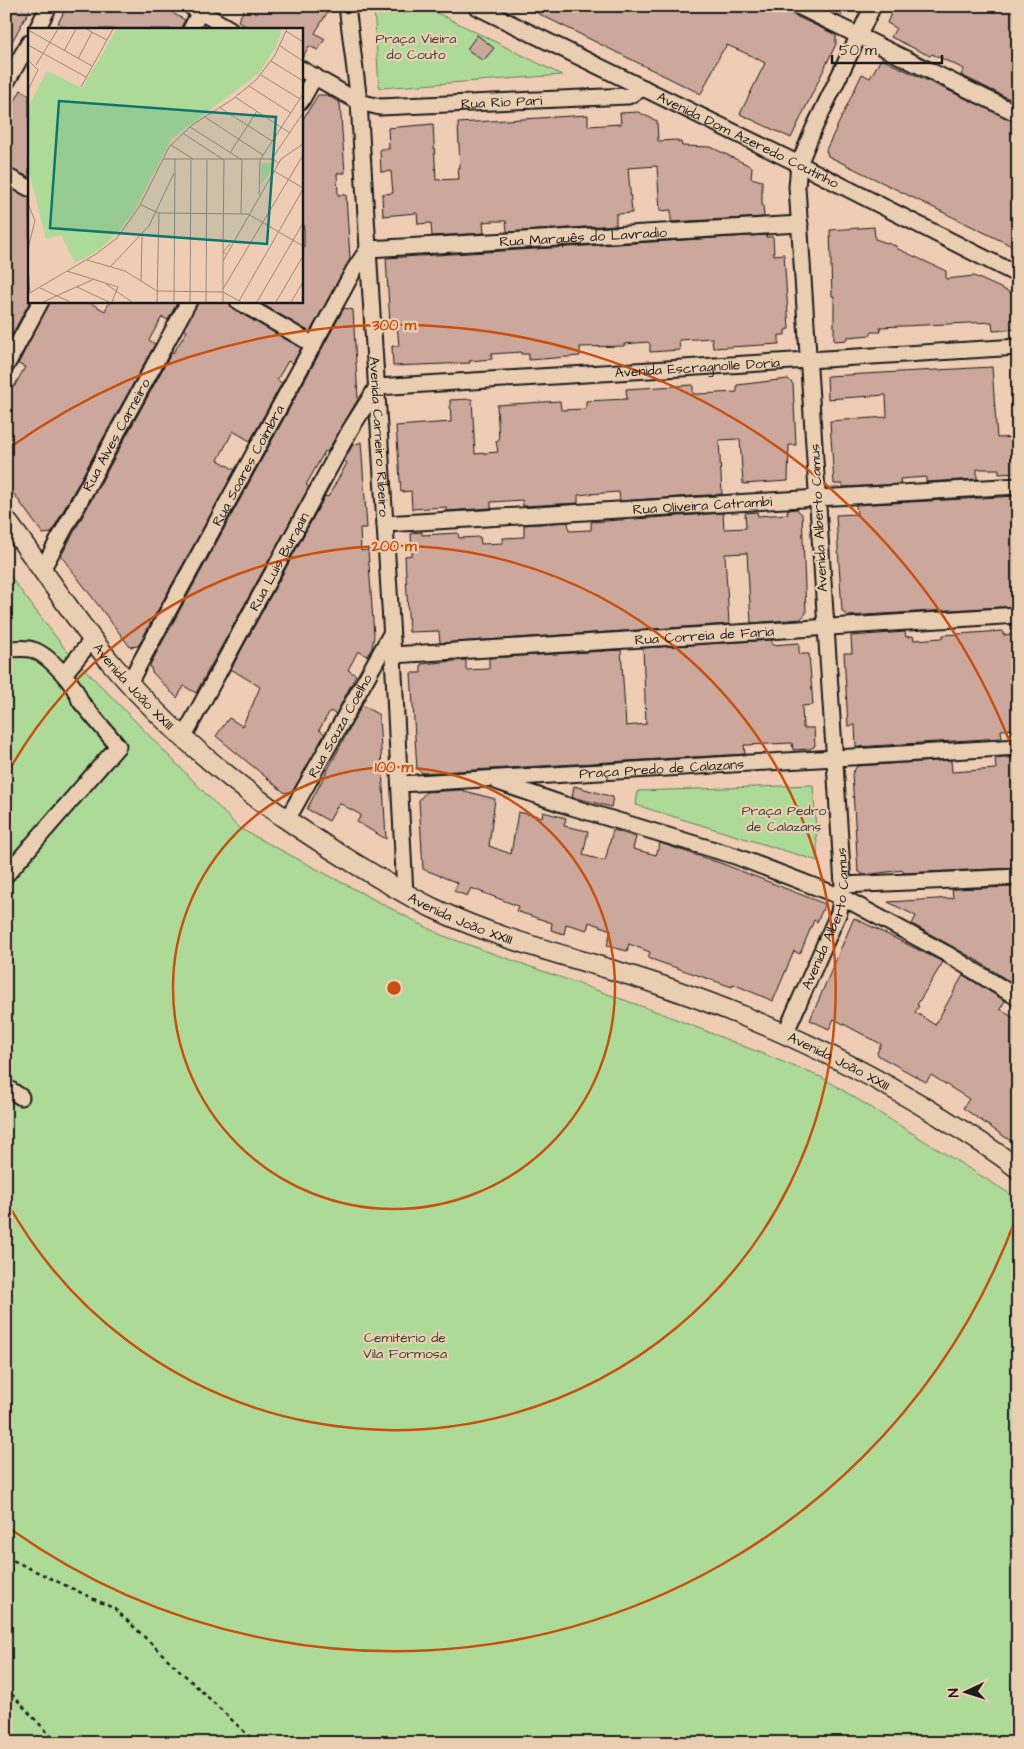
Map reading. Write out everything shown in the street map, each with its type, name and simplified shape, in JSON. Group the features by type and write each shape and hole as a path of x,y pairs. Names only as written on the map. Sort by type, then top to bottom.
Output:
{"main road":[{"name":"Avenida João XXIII","path":"6,520 43,568 92,640 129,683 183,738 238,786 287,820 405,894 436,910 519,944 651,982 785,1034 906,1096 1002,1155 1018,1169"}],"street":[{"path":"38,28 49,6"},
{"name":"Avenida Dom Azeredo Coutinho","path":"475,6 799,164 1018,275"},
{"path":"798,6 1018,114"},
{"name":"Avenida Alberto Camus","path":"785,1034 839,912 842,891 797,187 799,164 814,128 873,6"},
{"name":"Avenida Carneiro Ribeiro","path":"345,8 359,102 392,632 405,894"},
{"path":"191,28 195,9 228,28"},
{"path":"6,83 28,45"},
{"name":"Rua Rio Pari","path":"302,69 359,102 380,107 628,96 644,88"},
{"path":"302,99 315,76"},
{"path":"6,176 28,187"},
{"name":"Rua Marquês do Lavradio","path":"368,249 800,224"},
{"name":"Rua Soares Coimbra","path":"129,683 354,270 368,249"},
{"path":"6,366 40,302"},
{"name":"Rua Alves Carneiro","path":"43,568 188,302"},
{"path":"240,302 314,345"},
{"name":"Avenida Escragnolle Doria","path":"377,387 1018,347"},
{"name":"Rua Luis Burgain","path":"183,738 350,430 377,387"},
{"name":"Rua Oliveira Catrambi","path":"385,524 1018,486"},
{"name":"Rua Correia de Faria","path":"393,655 825,629 1018,615"},
{"name":"Rua Souza Coelho","path":"287,820 392,632"},
{"path":"64,674 92,640"},
{"path":"6,649 31,649 36,651 64,674 78,693 80,700 118,746 6,875"},
{"name":"Praça Predo de Calazans","path":"400,784 1018,747"},
{"path":"490,779 565,805 735,856 842,891 1018,998"},
{"path":"842,891 1018,877"},
{"path":"6,1087 21,1098"}],"path":[{"path":"6,1557 115,1609 258,1743"},
{"path":"6,1688 57,1743"}],"green space":[{"name":"Praça Vieira do Couto","path":"374,6 423,6 562,75 379,88"},
{"name":"Cemitério de Vila Formosa","path":"6,571 65,649 239,828 441,935 658,1012 823,1078 1007,1192 1018,1202 1018,1743 6,1743"},
{"name":"Praça Pedro de Calazans","path":"813,785 818,861 636,805 638,791"}],"building":[{"path":"6,6 32,6 6,52"},
{"path":"67,6 160,6 185,20 181,28 67,28 58,23"},
{"path":"246,6 320,6 328,11 315,33 325,39 318,50 309,46 302,58 302,28 249,28 238,21"},
{"path":"523,6 774,6 832,33 836,36 836,44 791,138 740,114 765,63 752,56 727,45 721,53 701,94"},
{"path":"823,6 846,6 841,16"},
{"path":"894,6 1018,6 1018,103 961,75 964,69 932,54 930,56 891,37 896,28 887,23"},
{"path":"477,35 494,48 483,61 467,49"},
{"path":"881,59 1018,123 1018,249 828,156 826,150 862,74 870,78"},
{"path":"21,90 28,94 28,177 6,167 6,117"},
{"path":"318,95 327,95 340,103 345,173 337,173 338,195 346,195 350,259 310,332 259,302 302,302 302,246 304,247 304,231 302,216 302,120"},
{"path":"638,112 657,121 658,141 678,140 682,146 711,147 752,167 751,178 762,181 764,217 671,222 671,210 660,211 657,166 628,168 632,213 616,214 616,225 507,232 506,221 494,221 483,222 484,233 432,236 431,223 418,224 417,213 383,216 382,194 393,193 391,171 381,172 380,149 389,149 388,128 433,124 436,180 459,179 458,123 588,115 588,126 621,124 620,113"},
{"path":"6,187 28,197 29,302 6,346"},
{"path":"874,227 875,239 896,246 896,248 946,271 946,279 974,276 1018,296 1018,329 993,331 992,322 880,327 881,332 871,332 871,335 847,337 847,340 834,341 834,296 832,296 830,230"},
{"path":"766,235 766,237 773,237 774,255 784,254 789,329 785,330 785,335 779,335 779,344 713,348 712,338 679,340 680,350 650,352 650,344 648,342 624,344 624,346 580,347 580,356 529,360 529,354 521,354 521,352 491,354 492,359 469,361 470,363 393,366 392,346 399,346 397,324 390,324 386,258"},
{"path":"49,302 89,302 105,311 110,302 177,302 168,320 162,317 149,340 155,344 51,533 43,534 6,483 6,383 14,387 25,367 18,364"},
{"path":"198,302 230,302 233,309 301,348 293,363 288,361 277,380 282,383 250,441 233,431 218,460 235,470 138,646 130,647 61,556 172,352 187,331 184,329"},
{"path":"344,308 353,310 358,399 306,485 309,487 196,693 184,686 177,698 152,672 150,665"},
{"path":"992,367 997,438 1018,437 1018,473 999,474 999,469 977,469 977,479 926,482 926,477 900,479 901,484 844,487 842,484 834,484 830,421 887,417 886,395 828,399 827,376"},
{"path":"788,379 793,384 796,445 789,445 788,481 743,484 740,439 719,440 722,494 620,501 619,492 578,495 578,503 523,506 522,500 491,502 491,508 446,511 446,507 412,509 411,491 401,492 396,426 451,422 450,400 472,399 475,454 498,452 496,441 499,441 497,405 560,401 561,410 586,409 586,401 627,399 626,389 693,385 693,394 737,392 737,385"},
{"path":"361,442 367,528 360,528 361,551 368,550 374,636 372,648 367,656 358,651 348,670 356,675 336,714 330,711 319,730 325,734 293,791 285,793 216,736 229,718 242,726 252,706 260,687 231,669 325,496 328,497 347,463 344,461 352,446"},
{"path":"1018,496 1018,606 848,616 842,611 836,515 857,514 856,505"},
{"path":"796,509 802,514 806,613 801,619 751,623 747,553 725,554 729,624 440,643 439,631 409,632 405,556 412,555 411,533 422,532 422,535 458,533 459,538 480,537 481,544 503,543 503,538 524,537 524,525 568,522 569,531 591,530 591,522 723,513 724,529 746,528 745,513 757,512 758,516 788,514 787,510"},
{"path":"1003,631 1003,635 1018,634 1018,729 1001,730 1002,738 856,747 855,725 848,726 844,653 852,653 851,636 905,632 906,637 913,636 914,640 943,638 943,635"},
{"path":"772,640 772,645 799,643 799,654 809,654 813,705 802,706 803,728 814,728 815,746 810,749 793,750 792,743 744,745 745,754 423,773 417,769 411,673 421,673 421,664 466,660 466,670 489,669 489,658 621,650 626,726 646,724 643,648"},
{"path":"362,705 379,715 386,839 357,822 361,815 339,803 329,821 307,809"},
{"path":"1018,757 1018,861 1013,861 1014,868 903,873 903,870 864,875 858,871 852,774 857,766 951,760 952,772 996,769 995,759"},
{"path":"574,786 613,797 611,807 572,797"},
{"path":"461,790 495,799 489,846 511,854 518,812 542,817 543,812 566,818 564,826 588,831 583,855 605,861 613,830 636,837 633,849 656,855 660,843 723,864 825,904 817,922 814,920 800,954 794,951 773,1001 733,984 732,987 648,958 650,952 629,944 627,951 607,946 611,930 589,922 587,930 566,924 564,934 551,930 552,923 516,911 518,906 471,888 467,896 454,891 458,883 423,869 419,800 426,792"},
{"path":"1018,888 1018,980 1015,985 973,958 912,924 916,916 888,902 953,898 952,889"},
{"path":"854,918 943,962 917,1005 919,1006 915,1012 935,1025 963,975 1005,1001 1000,1009 1018,1021 1018,1146 963,1108 969,1099 931,1075 926,1082 879,1056 877,1053 881,1044 834,1019 829,1029 810,1020"}]}
